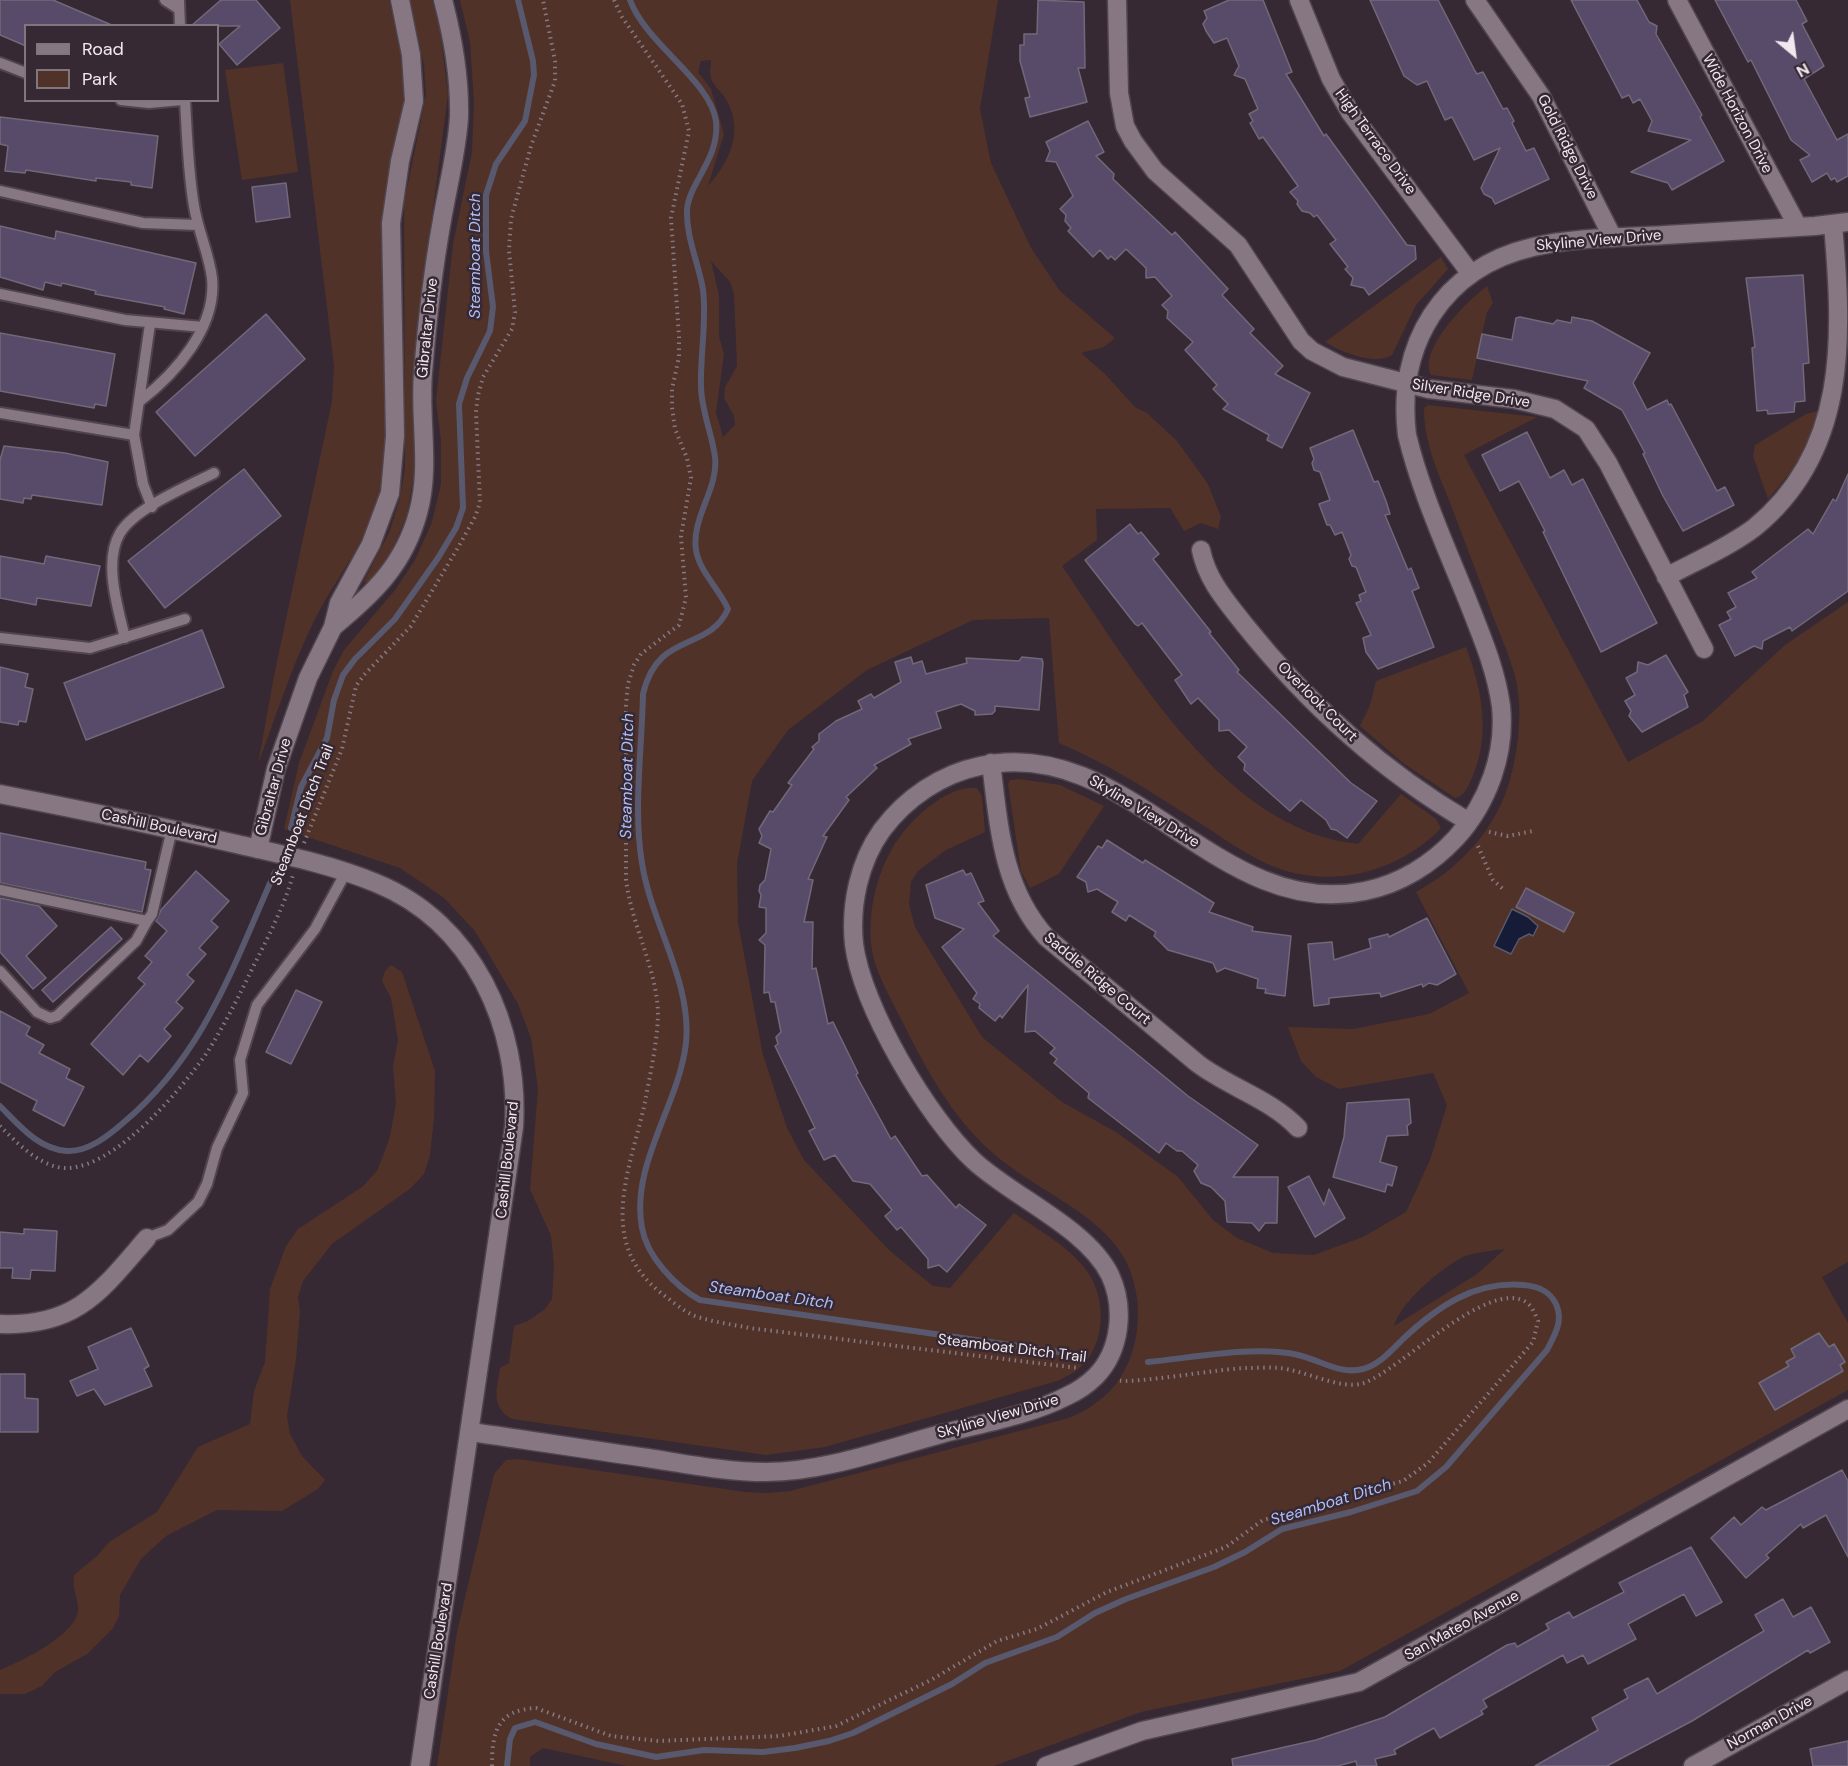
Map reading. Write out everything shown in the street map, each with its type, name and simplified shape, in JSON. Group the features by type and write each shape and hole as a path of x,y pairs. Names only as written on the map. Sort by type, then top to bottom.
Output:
{"street":[{"name":"Gibraltar Drive","path":"258,849 286,736 318,651 333,627 339,603 381,521 390,493 394,466 391,223 398,171 414,101 411,56 399,0"},
{"name":"Gibraltar Drive","path":"333,627 364,601 390,573 412,530 422,494 426,456 421,399 427,327 435,256 459,116 458,74 443,0"},
{"name":"Silver Ridge Drive","path":"1117,0 1121,108 1125,126 1143,157 1172,187 1238,245 1265,282 1294,330 1312,351 1343,368 1406,384 1535,403 1573,418 1595,441 1704,649"},
{"name":"High Terrace Drive","path":"1299,0 1331,79 1350,112 1471,274"},
{"name":"Gold Ridge Drive","path":"1475,0 1546,104 1613,238"},
{"name":"Wide Horizon Drive","path":"1677,0 1798,227"},
{"name":"Skyline View Drive","path":"470,1432 729,1470 791,1471 1023,1413 1081,1389 1099,1372 1112,1351 1119,1316 1113,1280 1103,1263 1082,1240 976,1163 950,1135 907,1072 873,1004 859,965 854,942 855,899 860,876 879,834 911,799 950,775 991,763 1037,763 1077,772 1119,794 1247,873 1271,884 1312,894 1357,893 1402,878 1438,855 1469,822 1495,769 1502,728 1501,706 1493,666 1411,453 1404,418 1410,359 1426,324 1451,290 1471,274 1497,258 1532,247 1613,238 1841,223"},
{"path":"1666,577 1739,539 1774,513 1804,477 1823,445 1832,421 1841,376 1841,223"},
{"name":"Overlook Court","path":"1202,550 1204,564 1216,588 1265,649 1322,710 1384,765 1469,822"},
{"name":"Saddle Ridge Court","path":"991,763 1005,862 1019,900 1030,919 1046,937 1197,1063 1216,1077 1288,1118 1298,1128"},
{"name":"Cashill Boulevard","path":"0,794 258,849 346,872 378,883 407,898 450,934 483,978 496,1004 512,1059 516,1105 514,1127 420,1766"},
{"path":"0,1324 30,1324 78,1308 100,1292 147,1239"},
{"name":"San Mateo Avenue","path":"1057,1764 1142,1731 1359,1682 1848,1409"},
{"name":"Norman Drive","path":"1693,1766 1848,1680"}],"lane":[{"path":"165,0 179,4 180,24"},
{"path":"0,63 24,72"},
{"path":"140,102 160,102"},
{"path":"140,401 167,376 203,327 212,295 212,278 198,225 190,172 183,102"},
{"path":"0,190 143,223 198,225"},
{"path":"0,294 150,324 203,327"},
{"path":"150,324 134,435 143,483 152,507"},
{"path":"0,413 134,435"},
{"path":"125,638 115,588 116,544 121,531 152,507 214,473"},
{"path":"0,638 90,648 185,619"},
{"path":"0,971 37,1012 50,1018 57,1016 136,942 152,914 172,829"},
{"path":"147,1239 168,1230 198,1202 207,1184 217,1148 243,1094 240,1060 257,1005 315,929 346,872"},
{"path":"0,890 147,921"}],"path":[{"name":"Steamboat Ditch Trail","path":"0,1126 30,1152 56,1166 66,1168 82,1166 95,1161 135,1133 193,1070 219,1034 270,935 289,890 315,810 342,749 356,686 411,626 465,536 480,503 476,412 478,395 483,377 512,329 515,312 509,250 511,219 531,146 555,81 555,61 543,0"},
{"name":"Steamboat Ditch Trail","path":"492,1766 494,1731 501,1721 525,1708 536,1708 611,1736 659,1741 780,1737 836,1726 931,1680 997,1641 1052,1623 1107,1592 1217,1551 1263,1520 1382,1488 1416,1474 1533,1342 1538,1321 1527,1302 1515,1298 1501,1299 1446,1326 1378,1376 1362,1384 1349,1385 1280,1368 1219,1369 1121,1382 1099,1372 1065,1366 1039,1365 749,1328 694,1316 678,1306 649,1281 631,1257 623,1220 623,1190 645,1102 658,1016 656,996 627,890 624,846 628,745 626,705 628,684 634,665 641,654 679,625 686,598 681,536 691,478 687,458 675,429 672,407 679,337 671,218 689,131 682,104 622,17 614,0"},
{"path":"1489,832 1508,836 1533,831"},
{"path":"1478,846 1493,880 1504,890"}],"green space":[{"path":"290,0 389,0 400,53 404,93 399,133 383,212 388,387 385,456 380,490 360,542 322,606 305,640 258,764 274,676 332,401 334,366"},
{"path":"410,0 432,0 440,30 448,95 417,330 412,399 416,462 407,515 392,550 372,581 363,583 389,533 400,498 405,468 404,203 426,96 424,65"},
{"path":"460,0 998,0 980,109 991,163 1031,248 1060,291 1115,338 1104,347 1081,353 1105,374 1135,407 1147,413 1177,441 1208,484 1221,517 1218,529 1201,523 1184,531 1170,508 1096,509 1097,540 1062,566 1119,650 1186,738 1224,777 1265,809 1310,832 1358,844 1401,794 1436,819 1441,828 1408,854 1389,864 1349,875 1328,877 1286,871 1251,856 1164,800 1095,760 1059,743 1049,618 973,620 867,670 788,730 752,781 737,864 738,923 763,1055 787,1128 804,1160 890,1251 933,1286 950,1288 1014,1213 1076,1258 1096,1288 1101,1313 1098,1338 1084,1364 1057,1381 825,1447 766,1455 512,1419 500,1409 497,1390 500,1368 509,1363 514,1326 528,1321 545,1309 552,1299 554,1265 551,1236 530,1189 538,1089 531,1038 518,1004 475,931 444,898 400,868 284,829 299,763 333,671 344,650 395,590 415,560 432,522 441,484 441,440 436,401 453,244 472,152 474,102 470,42","holes":["711,60 711,78 732,113 734,136 728,157 708,186 724,134 711,89 698,72 701,61","711,261 730,282 734,294 737,366 725,387 724,398 734,416 735,425 723,437 716,412 724,354 719,336 719,295"]},
{"path":"283,63 298,172 242,180 225,70"},
{"path":"1441,257 1448,269 1416,305 1392,355 1377,359 1368,358 1340,350 1325,342"},
{"path":"1487,286 1493,303 1487,312 1472,380 1431,375 1429,364 1438,339 1468,302"},
{"path":"1428,405 1537,417 1464,455 1628,762 1703,721 1785,645 1848,602 1848,1262 1822,1277 1848,1323 1848,1390 1340,1671 1141,1712 994,1766 627,1766 543,1748 530,1757 530,1766 437,1766 457,1632 494,1474 506,1460 518,1459 745,1492 790,1491 1069,1418 1086,1410 1101,1399 1122,1376 1136,1339 1138,1320 1137,1300 1127,1263 1117,1247 1090,1220 1009,1166 979,1140 965,1124 940,1090 919,1054 875,963 871,925 879,878 891,850 906,829 923,812 944,797 966,788 977,788 982,796 985,832 946,850 918,871 911,882 909,904 915,927 982,1037 1062,1102 1116,1132 1178,1177 1213,1220 1237,1238 1273,1253 1314,1255 1363,1237 1406,1212 1430,1160 1447,1105 1433,1073 1339,1089 1316,1077 1301,1061 1288,1027 1353,1029 1429,1014 1469,993 1416,892 1461,859 1486,831 1496,815 1504,798 1513,767 1518,741 1519,702 1510,660 1432,455 1426,433 1424,408","holes":["1505,1249 1477,1274 1394,1326 1404,1307 1422,1287 1454,1262 1467,1256"]},
{"path":"1821,410 1799,462 1768,499 1753,456 1755,445 1806,414"},
{"path":"1466,647 1480,696 1483,729 1478,762 1472,778 1464,793 1455,798 1403,763 1360,726 1370,705 1376,681"},
{"path":"1019,779 1060,785 1104,806 1059,874 1030,888 1021,871 1008,784 1010,780"},
{"path":"391,965 402,972 435,1071 430,1155 424,1174 411,1188 332,1244 303,1281 298,1297 300,1312 296,1359 287,1416 290,1434 302,1456 325,1480 318,1489 282,1511 217,1510 166,1536 141,1559 120,1595 119,1616 113,1628 87,1654 55,1672 42,1686 25,1694 0,1694 0,1670 48,1645 70,1627 76,1617 78,1607 74,1575 97,1556 109,1542 157,1512 198,1447 250,1424 254,1391 265,1362 270,1289 286,1246 298,1229 362,1187 377,1171 389,1140 396,1104 393,1067 398,1040 391,998 382,981 385,971"}],"water":[{"path":"1512,909 1528,917 1538,926 1533,936 1529,934 1519,939 1511,954 1494,946"}],"building":[{"path":"0,0 53,0 109,24 24,24 24,45 0,35"},
{"path":"221,0 256,0 280,28 237,65 219,44 240,26 193,24"},
{"path":"1038,0 1084,2 1085,68 1078,68 1087,102 1030,117 1025,98 1030,97 1020,61 1020,45 1024,45 1024,34 1037,34"},
{"path":"1229,0 1263,0 1292,72 1286,74 1324,136 1326,134 1407,245 1415,246 1416,259 1369,295 1364,288 1351,285 1353,278 1345,269 1348,267 1330,244 1336,240 1317,215 1314,217 1302,211 1297,204 1298,201 1290,192 1298,186 1263,137 1259,139 1250,123 1253,121 1249,114 1258,109 1245,79 1234,75 1239,66 1227,38 1214,43 1206,31 1203,24 1207,18 1204,11"},
{"path":"1370,0 1438,0 1475,71 1477,74 1483,72 1503,109 1507,108 1526,151 1534,148 1549,179 1495,204 1492,198 1484,194 1481,188 1500,148 1474,160 1452,117 1445,120 1427,81 1417,85 1404,76"},
{"path":"1571,0 1637,0 1649,22 1657,26 1656,34 1702,115 1700,117 1724,161 1672,190 1668,183 1631,172 1691,140 1648,131 1652,121 1640,99 1633,103 1629,95 1622,98"},
{"path":"1715,0 1796,0 1807,21 1802,24 1824,66 1804,79 1837,140 1848,134 1848,176 1837,182 1835,178 1831,180 1827,173 1812,182 1800,160 1810,155 1791,140 1751,60 1748,62"},
{"path":"0,117 158,136 152,188 131,185 131,182 96,178 96,181 26,170 25,173 5,171 8,146 0,144"},
{"path":"1088,121 1104,152 1096,156 1114,174 1113,179 1172,235 1175,232 1228,289 1222,295 1254,329 1250,333 1283,366 1275,374 1310,393 1282,448 1267,440 1269,435 1223,409 1228,404 1213,389 1217,385 1185,350 1193,342 1167,318 1168,311 1162,305 1172,296 1155,277 1146,278 1146,268 1126,249 1115,260 1111,256 1108,259 1100,250 1093,257 1068,231 1071,228 1065,221 1066,215 1060,209 1073,196 1056,162 1046,161 1050,151 1046,142"},
{"path":"286,183 290,217 256,222 252,187"},
{"path":"0,226 55,239 56,231 196,263 184,314 164,309 165,307 95,294 96,291 62,283 61,286 45,282 43,290 0,277"},
{"path":"1803,275 1809,363 1803,364 1805,401 1795,402 1794,412 1768,414 1767,410 1757,411 1752,348 1755,347 1746,278"},
{"path":"266,314 305,359 195,456 156,412"},
{"path":"1572,317 1592,321 1650,353 1633,383 1647,410 1667,400 1669,405 1671,404 1717,491 1725,487 1734,505 1683,531 1663,496 1643,454 1645,453 1622,410 1584,388 1588,381 1477,358 1482,334 1512,340 1516,318 1553,324 1557,320 1571,323"},
{"path":"0,333 115,354 106,406 95,404 94,408 0,391"},
{"path":"1353,430 1374,482 1378,481 1390,514 1385,515 1408,570 1411,568 1419,588 1412,591 1434,647 1378,669 1366,652 1363,638 1371,635 1356,603 1361,601 1359,595 1366,592 1356,567 1352,566 1349,559 1351,555 1342,532 1335,535 1330,525 1327,525 1319,504 1330,500 1320,472 1314,470 1312,463 1314,459 1310,448"},
{"path":"1527,432 1550,478 1564,470 1572,485 1583,479 1657,623 1601,652 1543,532 1545,531 1519,481 1500,491 1482,455"},
{"path":"4,446 65,453 108,462 102,505 32,495 31,499 24,498 23,503 0,499 0,460"},
{"path":"244,469 281,516 165,608 128,561"},
{"path":"1848,474 1848,591 1792,631 1790,627 1763,641 1762,649 1754,646 1735,656 1719,625 1731,619 1727,612 1736,607 1728,593 1757,578 1752,572 1808,529 1813,534 1833,499 1836,501"},
{"path":"1130,524 1138,534 1141,532 1159,554 1153,559 1211,632 1209,633 1239,670 1237,672 1351,783 1377,801 1347,838 1331,829 1326,820 1301,800 1290,811 1244,770 1245,764 1238,757 1247,747 1229,730 1219,731 1219,720 1198,698 1191,704 1175,680 1182,675 1142,623 1138,626 1135,624 1085,560"},
{"path":"0,556 44,564 46,556 100,566 91,606 37,598 36,605 0,598"},
{"path":"202,630 224,687 86,740 64,683"},
{"path":"1666,655 1688,692 1684,695 1688,707 1642,732 1629,716 1631,711 1625,701 1635,695 1626,678 1637,672 1638,662 1648,665"},
{"path":"911,657 913,664 922,661 926,674 967,663 966,658 1019,661 1022,657 1042,659 1043,663 1039,710 995,706 992,714 975,715 975,711 961,704 936,712 941,728 908,739 911,744 874,765 877,768 846,797 849,800 823,836 827,837 808,879 813,880 804,922 813,922 812,969 816,968 828,1024 833,1022 858,1073 856,1075 891,1139 895,1136 922,1176 927,1175 956,1208 959,1204 986,1225 947,1272 939,1265 928,1268 928,1259 901,1227 897,1230 885,1216 892,1210 870,1184 853,1181 835,1155 824,1160 809,1131 815,1128 775,1046 778,1044 776,1037 781,1032 775,1002 771,1002 769,992 764,993 765,945 759,940 766,933 766,908 759,907 761,895 759,891 760,885 765,880 771,849 759,843 762,836 759,829 770,811 773,812 792,785 788,783 814,749 812,747 819,741 819,734 836,721 862,709 858,701 871,694 874,698 901,682 895,662"},
{"path":"0,667 28,674 25,687 33,689 26,722 19,721 18,725 0,722"},
{"path":"0,833 146,862 145,869 151,870 142,912 0,883"},
{"path":"1107,840 1143,863 1145,860 1214,903 1209,912 1253,927 1252,931 1291,936 1285,996 1265,993 1266,989 1257,988 1258,979 1225,968 1217,972 1213,963 1168,950 1154,936 1156,932 1129,915 1126,921 1112,912 1118,902 1097,889 1088,892 1086,882 1077,877 1098,846 1102,848"},
{"path":"963,870 966,875 971,873 984,901 978,903 999,931 993,936 1188,1096 1258,1145 1233,1177 1278,1177 1277,1223 1265,1223 1259,1231 1252,1223 1227,1222 1225,1201 1211,1187 1201,1183 1194,1171 1198,1165 1182,1151 1177,1151 1166,1143 1159,1153 1088,1098 1089,1093 1054,1063 1057,1059 1050,1053 1055,1048 1035,1031 1025,1032 1028,985 1002,1018 1000,1015 995,1021 979,1008 980,1004 973,999 977,993 942,947 964,929 935,918 926,885"},
{"path":"196,871 229,901 211,921 218,927 199,948 206,954 187,975 194,981 176,1002 183,1008 164,1029 171,1036 148,1062 140,1055 123,1075 91,1044 145,984 138,978 152,962 145,956 167,931 156,921 161,910"},
{"path":"1526,888 1574,913 1564,932 1516,907"},
{"path":"0,898 39,906 57,926 26,956 46,978 33,989 0,952"},
{"path":"1427,918 1456,974 1437,985 1429,983 1423,987 1422,984 1381,997 1380,993 1329,998 1329,1004 1314,1006 1308,944 1332,942 1334,960 1371,948 1369,939 1388,934 1389,937"},
{"path":"111,927 122,939 53,1002 42,990"},
{"path":"296,990 322,1002 291,1064 266,1052"},
{"path":"0,1011 30,1027 26,1035 44,1045 39,1053 70,1069 66,1078 84,1087 64,1126 33,1110 37,1101 0,1082"},
{"path":"1409,1099 1411,1123 1407,1126 1408,1135 1387,1136 1380,1162 1397,1167 1392,1186 1387,1184 1385,1192 1333,1177 1344,1137 1347,1103"},
{"path":"1309,1176 1324,1205 1329,1189 1345,1218 1315,1237 1288,1187"},
{"path":"24,1229 57,1231 55,1271 31,1270 30,1279 12,1278 13,1268 0,1268 0,1232 24,1234"},
{"path":"131,1328 149,1366 144,1369 152,1386 105,1405 94,1389 77,1396 70,1381 98,1369 88,1347"},
{"path":"1819,1333 1829,1347 1834,1344 1845,1362 1840,1365 1843,1371 1775,1410 1759,1383 1789,1366 1786,1362 1795,1357 1791,1349"},
{"path":"0,1374 25,1374 25,1398 38,1399 38,1432 0,1432"},
{"path":"1842,1470 1848,1481 1848,1557 1826,1515 1803,1528 1801,1524 1766,1555 1769,1558 1746,1578 1711,1538 1734,1517 1741,1525 1762,1507 1766,1510"},
{"path":"1691,1547 1722,1602 1696,1616 1684,1594 1628,1624 1636,1639 1588,1664 1583,1655 1567,1663 1563,1655 1483,1700 1487,1707 1481,1711 1483,1714 1440,1738 1434,1728 1394,1750 1396,1754 1375,1759 1377,1766 1357,1766 1356,1761 1338,1766 1233,1766 1232,1759 1316,1740 1385,1717 1507,1645 1515,1643 1517,1647 1549,1629 1546,1624 1569,1612 1573,1618 1624,1592 1619,1583"},
{"path":"1783,1599 1793,1617 1811,1607 1830,1642 1810,1653 1808,1650 1692,1721 1607,1766 1535,1766 1598,1730 1592,1718 1628,1698 1624,1690 1648,1678 1657,1694 1764,1631 1755,1615"},
{"path":"1848,1741 1848,1766 1813,1766 1810,1749"}],"waterway":[{"name":"Steamboat Ditch","path":"291,828 301,787 327,738 334,700 343,675 355,659 395,619 438,558 456,528 463,508 459,404 467,378 490,331 493,307 486,251 486,195 496,164 525,121 534,75 533,61 518,0"},
{"name":"Steamboat Ditch","path":"630,0 649,32 702,91 711,106 716,121 713,147 689,200 687,220 703,290 701,395 715,457 713,480 697,526 696,550 705,573 728,609 719,623 708,632 671,651 660,660 650,674 643,694 638,800 639,843 647,885 677,975 686,1020 686,1043 682,1066 643,1181 640,1205 645,1239 656,1260 672,1279 700,1300 1073,1354"},
{"name":"Steamboat Ditch","path":"0,1106 38,1141 67,1151 90,1146 123,1123 151,1096 196,1038 230,975 275,872"},
{"name":"Steamboat Ditch","path":"507,1766 510,1739 515,1728 535,1722 596,1744 656,1757 704,1750 763,1752 829,1741 853,1733 952,1684 985,1663 1057,1637 1095,1613 1126,1599 1214,1567 1245,1552 1282,1529 1351,1512 1417,1491 1446,1467 1547,1350 1557,1328 1559,1316 1553,1299 1542,1290 1528,1286 1505,1285 1488,1287 1457,1298 1429,1316 1380,1361 1363,1369 1346,1370 1298,1355 1263,1351 1148,1362"}]}
